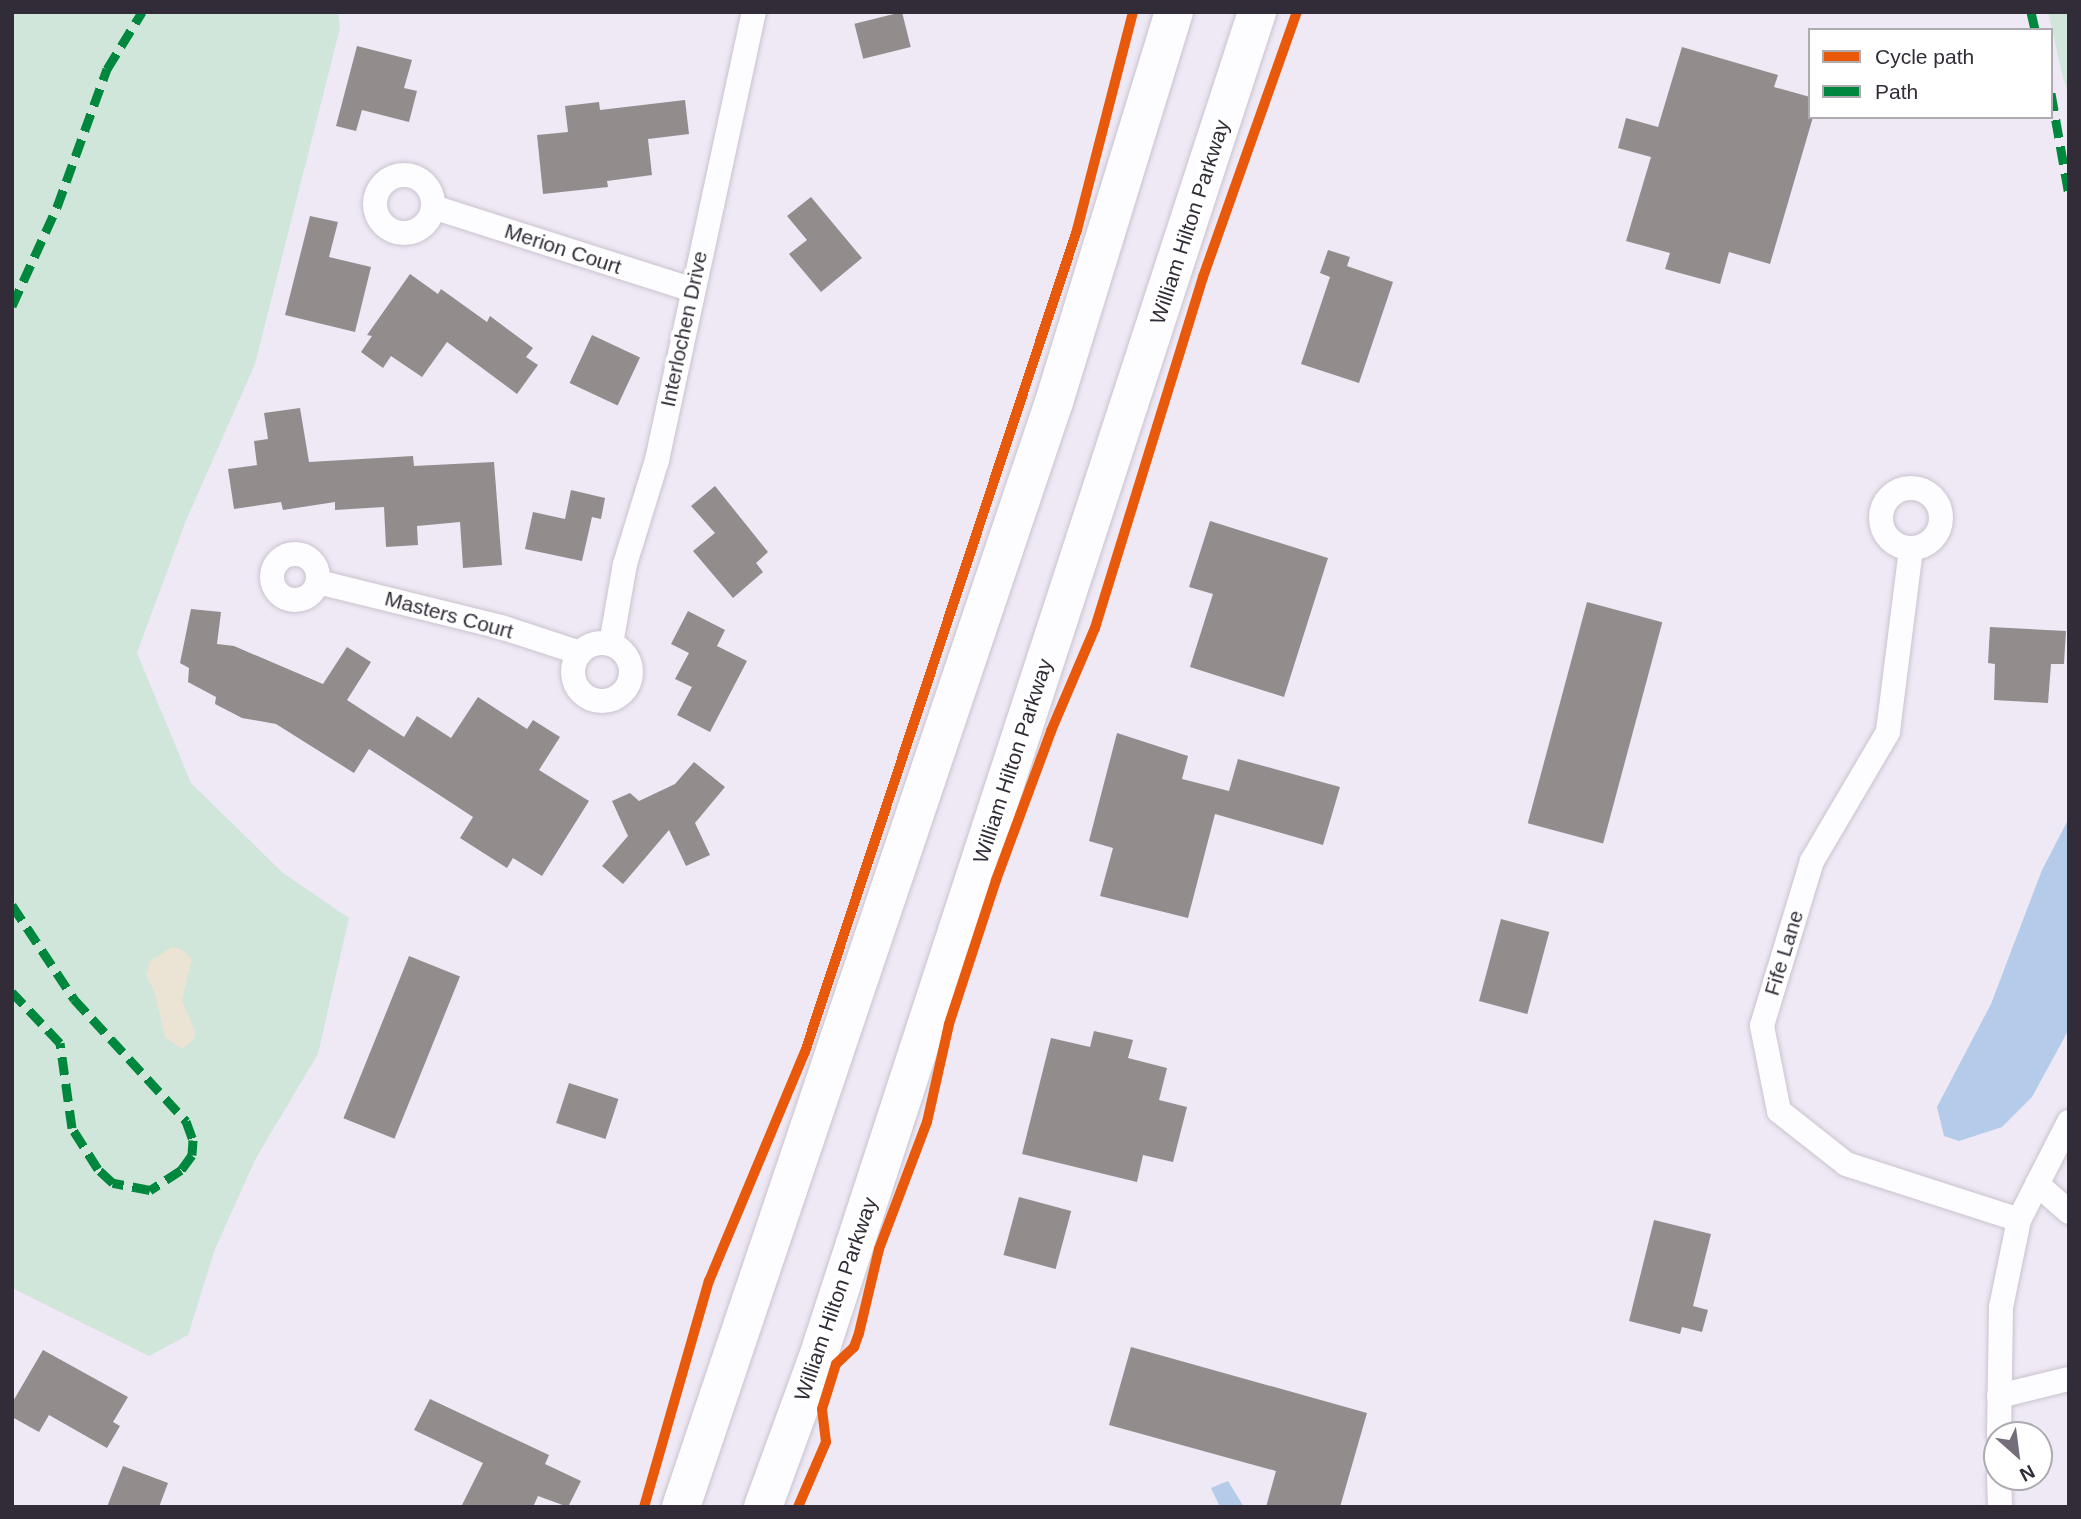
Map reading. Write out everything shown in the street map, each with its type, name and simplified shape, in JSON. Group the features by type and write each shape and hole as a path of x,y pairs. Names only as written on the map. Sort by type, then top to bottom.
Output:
{"highway":[{"path":"681,1507 1054,402 1174,12"},
{"name":"William Hilton Parkway","path":"763,1507 818,1357 1257,12"}],"street":[{"name":"Interlochen Drive","path":"611,644 625,564 657,460 754,12"},
{"name":"Merion Court","path":"433,207 693,290"},
{"name":"Fife Lane","path":"1911,549 1888,732 1812,861 1762,1026 1779,1111 1846,1164 2019,1220"},
{"name":"Masters Court","path":"318,582 501,627 579,653"},
{"path":"611,644 629,659 630,682 615,699 604,702 592,700 575,685 574,662 579,653 589,645 611,644"},
{"path":"1999,1421 2001,1307 2019,1220 2069,1122"},
{"path":"2037,1184 2069,1212"},
{"path":"1999,1396 2069,1379"}],"green space":[{"path":"12,12 338,12 340,28 255,364 185,523 137,653 191,783 283,873 349,918 318,1054 256,1158 215,1249 188,1335 149,1356 12,1288"},
{"path":"2048,12 2069,12 2069,95 2063,78"}],"sand":[{"path":"172,947 181,949 192,959 182,1000 195,1032 193,1041 182,1049 165,1037 154,990 146,976 150,961"}],"water":[{"path":"2069,818 2069,1029 2032,1097 2002,1127 1959,1141 1944,1136 1937,1107 1991,1004 2042,870"},
{"path":"1228,1481 1243,1507 1220,1507 1211,1488"}],"building":[{"path":"902,12 911,47 863,59 854,24"},
{"path":"357,46 412,60 404,88 417,91 409,122 362,110 356,131 336,126"},
{"path":"1682,47 1778,75 1774,87 1808,96 1808,119 1812,119 1770,264 1729,252 1720,284 1665,269 1670,253 1626,241 1651,157 1618,148 1626,118 1658,127"},
{"path":"685,100 689,134 648,139 652,175 607,181 608,187 543,194 537,135 568,132 565,106 599,102 600,110"},
{"path":"811,197 862,258 821,292 789,254 807,240 787,216"},
{"path":"310,216 338,222 329,257 371,267 355,332 285,315"},
{"path":"1328,250 1350,257 1347,266 1393,282 1359,383 1301,364 1330,277 1320,273"},
{"path":"410,274 438,294 441,289 487,322 490,316 533,348 526,357 538,365 517,394 447,342 422,377 391,356 383,368 361,352 372,336 367,335"},
{"path":"592,335 640,357 618,405 570,383"},
{"path":"300,408 309,462 413,456 414,466 494,462 502,565 463,568 460,522 417,526 418,545 386,547 384,507 335,510 335,502 283,510 281,502 234,509 228,469 257,465 254,441 268,439 264,413"},
{"path":"715,486 768,552 756,563 763,572 733,598 693,551 715,533 691,506"},
{"path":"571,490 605,498 601,519 592,517 582,561 525,549 533,512 565,519"},
{"path":"1210,521 1328,558 1284,697 1190,667 1213,594 1189,587"},
{"path":"1587,602 1662,622 1603,843 1528,823"},
{"path":"191,609 221,612 217,644 234,646 323,684 347,647 371,662 347,700 404,737 417,716 451,738 478,697 527,729 533,720 560,737 539,770 589,801 542,876 513,858 507,868 460,838 473,817 369,749 354,773 276,724 242,718 215,704 216,697 188,682 189,668 180,663"},
{"path":"688,611 725,630 717,646 747,661 710,732 677,715 692,687 675,679 689,653 671,644"},
{"path":"1990,627 2066,631 2064,664 2051,664 2048,703 1994,700 1995,664 1988,663"},
{"path":"1117,733 1188,756 1182,779 1229,791 1238,759 1340,787 1323,845 1215,814 1188,918 1100,896 1113,848 1089,841"},
{"path":"694,762 725,787 695,823 710,855 686,866 669,830 623,884 602,866 628,836 612,801 630,793 639,801 675,784"},
{"path":"1501,919 1549,932 1527,1014 1479,1001"},
{"path":"409,956 460,977 394,1139 343,1118"},
{"path":"1094,1031 1133,1040 1128,1058 1167,1068 1159,1100 1187,1107 1173,1162 1143,1155 1137,1182 1022,1154 1051,1038 1090,1047"},
{"path":"569,1083 618,1099 605,1139 556,1123"},
{"path":"1019,1197 1071,1211 1056,1269 1003,1255"},
{"path":"1654,1220 1711,1234 1693,1306 1708,1310 1702,1332 1682,1327 1680,1334 1629,1321"},
{"path":"1131,1347 1367,1413 1340,1507 1266,1507 1276,1471 1109,1425"},
{"path":"43,1350 128,1397 113,1422 120,1426 107,1448 49,1415 39,1432 12,1417 12,1403"},
{"path":"430,1399 549,1455 545,1464 581,1481 568,1507 538,1496 533,1507 461,1507 483,1463 414,1430"},
{"path":"123,1466 168,1483 159,1507 107,1507"}],"marked path":[{"path":"12,306 57,207 107,69 142,12"},
{"path":"2031,12 2035,28"},
{"path":"2053,104 2069,195"},
{"path":"12,905 74,999 186,1121 193,1140 192,1155 181,1170 150,1190 113,1183 98,1169 72,1128 60,1043 12,992"}],"cycle path":[{"path":"644,1507 709,1281 805,1052 1077,230 1133,12"},
{"path":"798,1507 826,1442 822,1409 836,1364 854,1347 859,1333 879,1249 927,1122 949,1024 996,880 1051,731 1095,628 1203,277 1297,12"}]}
